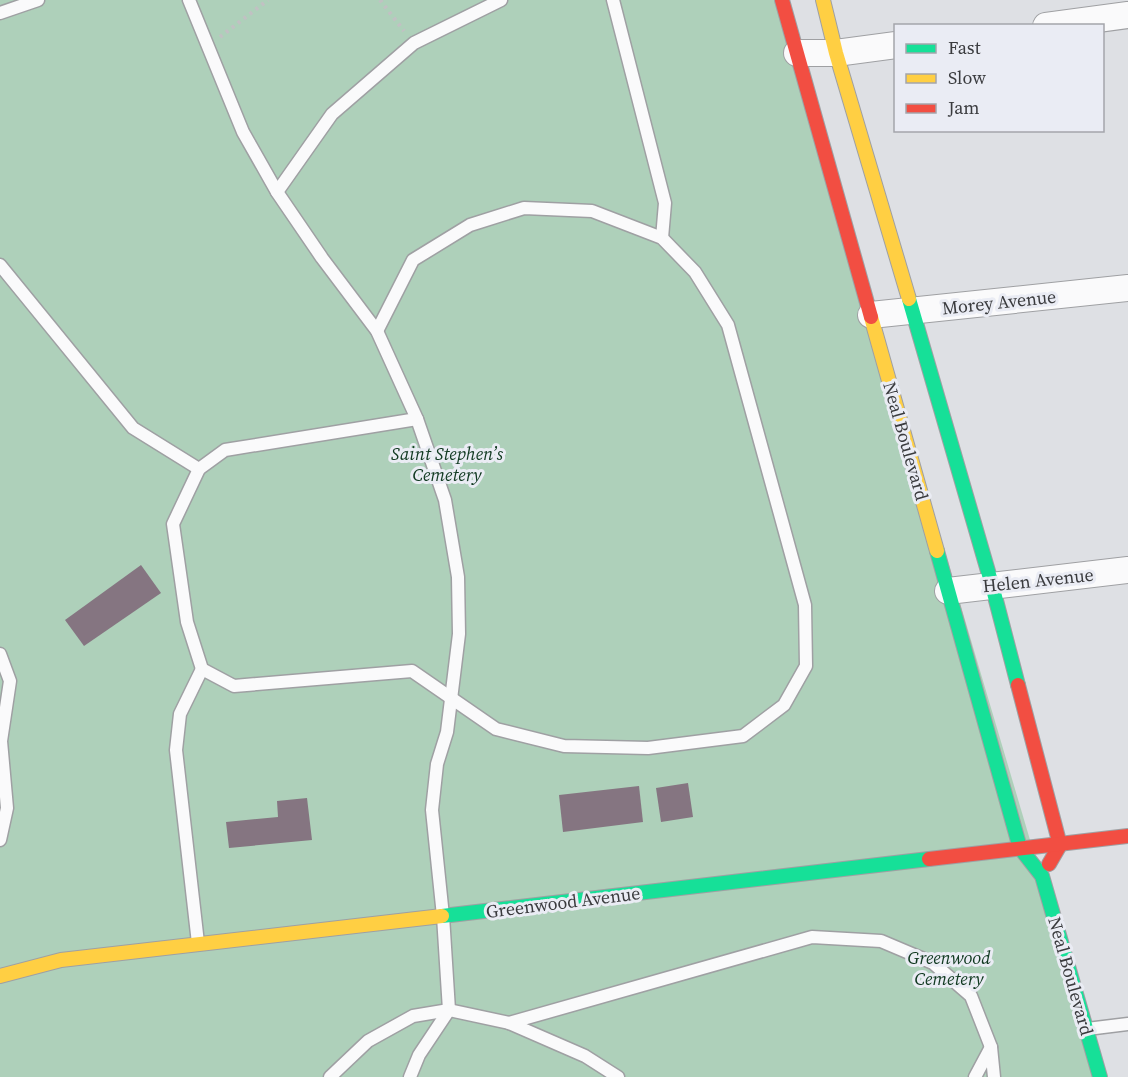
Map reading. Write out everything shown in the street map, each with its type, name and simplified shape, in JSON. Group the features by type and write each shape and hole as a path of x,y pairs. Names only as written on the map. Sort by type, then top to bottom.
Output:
{"street":[{"name":"Neal Boulevard","path":"782,0 1020,848 1042,876 1100,1077"},
{"path":"823,0 836,52 992,585 1060,845 1042,876"},
{"path":"1061,24 1128,15"},
{"path":"797,53 836,52 894,45"},
{"name":"Morey Avenue","path":"871,315 1128,288"},
{"name":"Helen Avenue","path":"948,591 1128,570"},
{"name":"Greenwood Avenue","path":"0,976 62,960 1128,836"}],"lane":[{"path":"0,14 38,0"},
{"path":"189,0 243,132 277,192 322,258 377,331 417,419 445,500 458,577 459,634 447,732 437,764 432,810 443,916 449,1010 419,1055 410,1077"},
{"path":"277,192 332,114 414,43 501,0"},
{"path":"613,0 665,203 662,238"},
{"path":"202,669 234,686 412,670 496,729 564,746 648,748 743,736 784,705 806,666 805,605 728,326 695,272 662,238 592,211 524,208 470,225 412,260 377,331"},
{"path":"0,265 133,428 199,469"},
{"path":"199,944 176,750 180,714 202,669 187,622 173,524 199,469 225,450 417,419"},
{"path":"0,654 10,681 1,741 7,808 0,840"},
{"path":"509,1023 812,937 881,941 933,963 971,996 991,1047 994,1077"},
{"path":"330,1077 368,1041 413,1016 449,1010 509,1023 585,1056 618,1077"},
{"path":"1086,1029 1128,1024"},
{"path":"975,1077 991,1047"}],"path":[{"path":"208,46 268,0"},
{"path":"380,0 414,43"}],"green space":[{"name":"Saint Stephen’s Cemetery","path":"0,0 782,0 1100,1077 0,1077"}],"building":[{"path":"141,565 161,593 84,646 65,620"},
{"path":"688,783 693,817 661,822 656,788"},
{"path":"639,786 643,822 563,832 559,795"},
{"path":"307,798 312,840 229,848 226,822 278,817 277,801"}],"traffic: fast":[{"path":"909,299 992,585 1018,685"},
{"path":"937,551 1020,848 1042,876 1100,1077"},
{"path":"442,916 929,859"}],"traffic: slow":[{"path":"823,0 836,53 909,299"},
{"path":"871,317 937,551"},
{"path":"0,976 61,960 442,916"}],"traffic: jam":[{"path":"782,0 871,317"},
{"path":"1018,685 1060,845 1049,864"},
{"path":"929,859 1128,836"}],"park label":[{"name":"Greenwood Cemetery","path":"949,967"}]}
